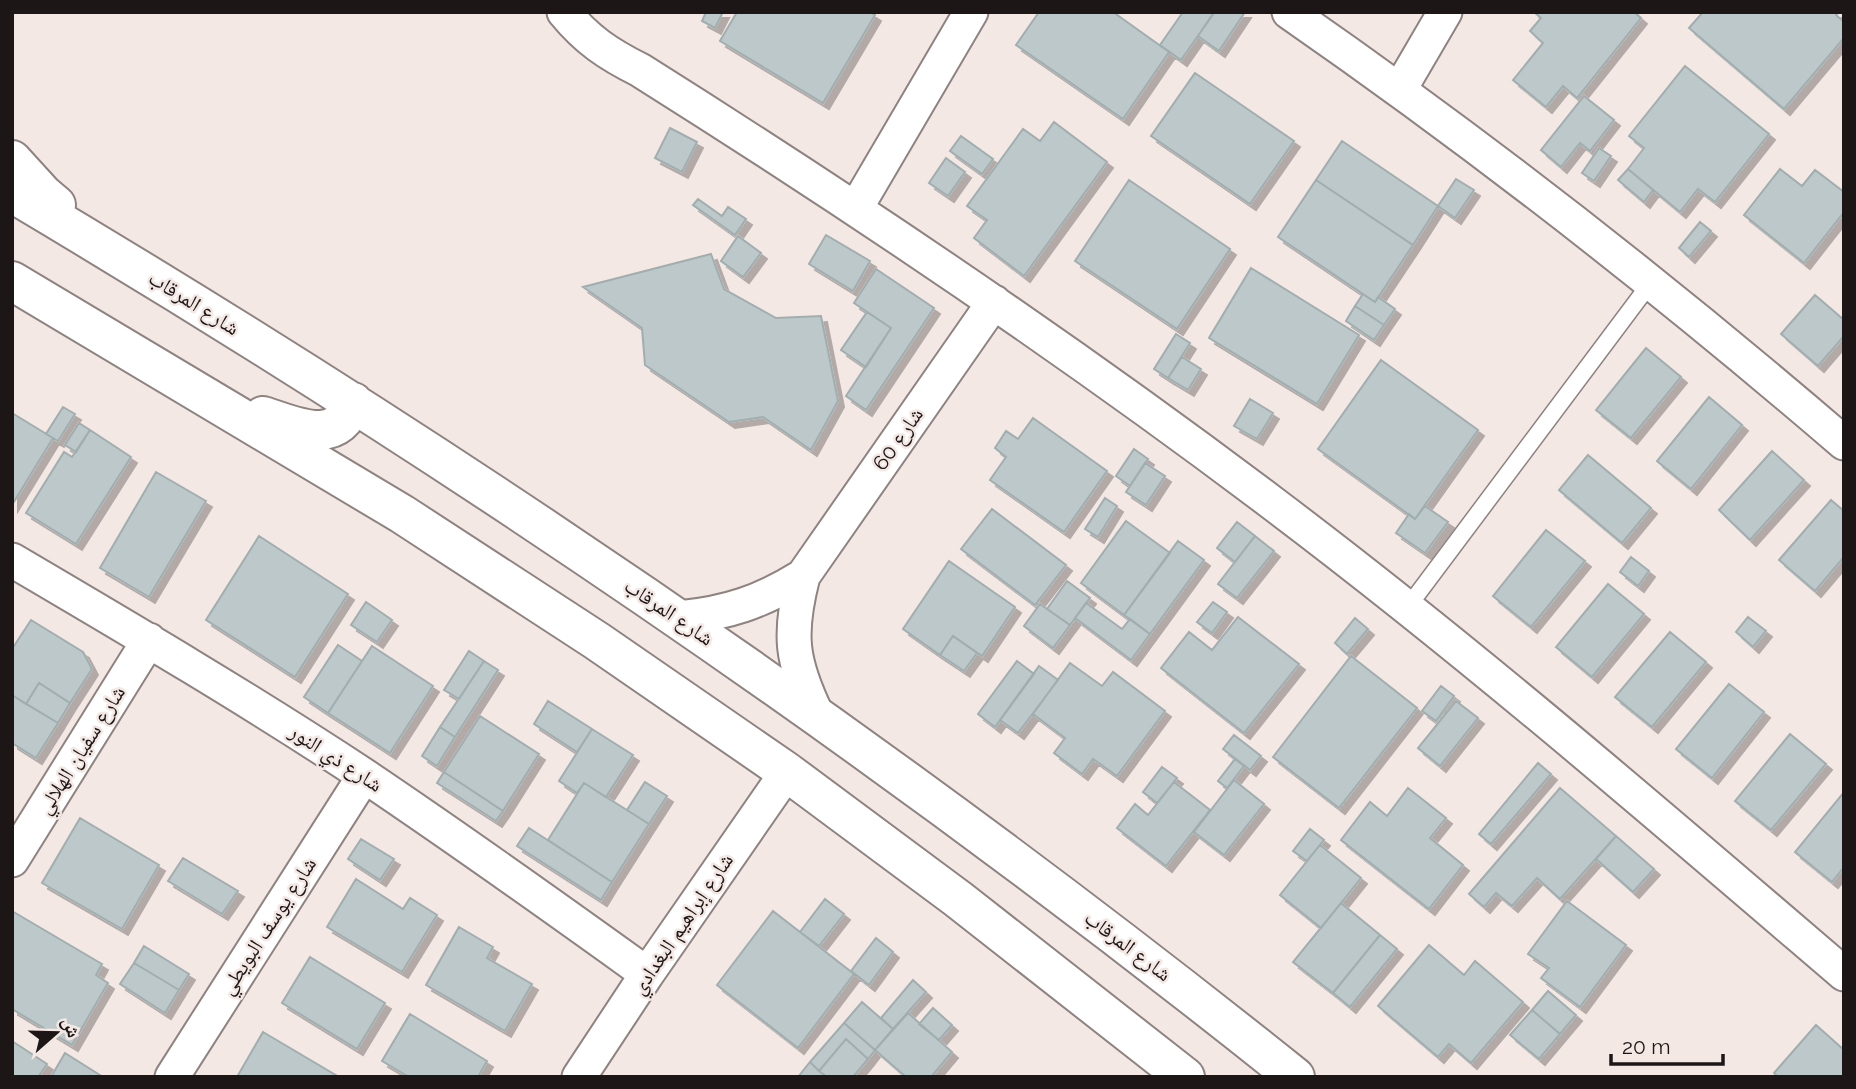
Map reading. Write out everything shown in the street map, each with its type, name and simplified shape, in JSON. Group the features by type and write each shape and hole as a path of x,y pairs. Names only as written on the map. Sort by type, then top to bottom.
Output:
{"main road":[{"path":"12,160 43,194 123,259"},
{"name":"شارع المرقاب","path":"12,193 353,402 679,618 1030,871 1295,1077"},
{"path":"12,281 413,521 597,641 787,772 958,899 1185,1077"},
{"path":"211,400 317,431 330,429 341,423 353,402"}],"street":[{"path":"564,12 580,33 607,53 640,70 856,208 993,302 1251,487 1549,722 1844,974"},
{"path":"586,12 614,49 640,70"},
{"path":"856,208 971,12"},
{"path":"1289,12 1400,89 1527,184 1838,425"},
{"path":"1400,89 1445,12"},
{"name":"شارع 60","path":"817,715 802,682 793,647 794,611 803,576 993,302"},
{"name":"شارع ذي النور","path":"12,560 149,640 365,776 507,873 647,974"},
{"name":"شارع 60","path":"679,618 712,615 744,607 775,594 803,576"},
{"name":"شارع سفيان الهلالي","path":"12,860 149,640"},
{"name":"شارع إبراهيم البغدادي","path":"579,1077 787,772"},
{"name":"شارع يوسف البويطي","path":"173,1077 365,776"}],"lane":[{"path":"1407,608 1652,281"}],"building":[{"path":"706,12 723,12 715,28 702,21"},
{"path":"737,12 870,12 875,15 823,103 720,41"},
{"path":"1039,12 1113,12 1169,52 1123,119 1016,45"},
{"path":"1183,12 1214,13 1181,60 1160,45"},
{"path":"1214,12 1245,12 1219,51 1198,36"},
{"path":"1534,12 1634,12 1641,18 1577,98 1563,86 1546,107 1513,80 1543,43 1530,31 1541,18"},
{"path":"1703,12 1839,12 1836,15 1844,22 1844,38 1784,109 1689,28"},
{"path":"1685,66 1769,134 1715,202 1698,189 1680,212 1628,169 1644,148 1629,136"},
{"path":"1195,73 1294,141 1250,204 1151,136"},
{"path":"1584,96 1614,120 1590,151 1580,143 1561,167 1541,150"},
{"path":"1054,122 1107,162 1024,276 974,238 987,220 967,206 1023,129 1040,141"},
{"path":"670,128 697,142 682,172 655,158"},
{"path":"961,136 993,159 982,174 950,151"},
{"path":"1342,141 1438,206 1413,245 1316,180"},
{"path":"1599,148 1611,156 1594,181 1582,173"},
{"path":"946,158 965,172 948,196 929,183"},
{"path":"1628,169 1653,190 1644,202 1618,180"},
{"path":"1780,169 1802,186 1815,170 1844,192 1844,212 1804,263 1744,215"},
{"path":"1456,179 1474,190 1455,218 1438,206"},
{"path":"1129,180 1230,249 1177,329 1075,261"},
{"path":"1316,180 1413,245 1375,302 1278,237"},
{"path":"698,199 722,216 728,207 746,219 735,235 693,205"},
{"path":"1700,222 1711,231 1689,257 1679,248"},
{"path":"826,235 870,261 853,291 809,264"},
{"path":"738,236 761,253 743,277 721,261"},
{"path":"711,254 724,289 776,318 821,316 838,401 811,450 763,417 729,422 645,365 642,328 583,287"},
{"path":"1251,268 1359,335 1317,404 1209,338"},
{"path":"876,269 934,308 866,410 846,396 891,328 854,303"},
{"path":"1363,294 1375,302 1378,297 1395,309 1384,325 1355,306"},
{"path":"1815,295 1844,320 1844,336 1818,366 1781,334"},
{"path":"1355,306 1384,325 1374,340 1346,321"},
{"path":"867,312 891,328 866,367 841,350"},
{"path":"1176,334 1190,343 1168,378 1154,369"},
{"path":"1646,348 1681,377 1631,438 1596,410"},
{"path":"1182,357 1201,369 1188,390 1168,378"},
{"path":"1381,360 1478,430 1415,519 1318,449"},
{"path":"1709,397 1742,425 1691,489 1657,461"},
{"path":"1250,399 1273,413 1257,439 1234,426"},
{"path":"63,407 75,414 58,441 46,434"},
{"path":"12,413 53,438 12,505"},
{"path":"1033,418 1107,471 1064,532 990,480 1006,457 995,448 1006,431 1018,439"},
{"path":"79,423 90,430 76,452 65,445"},
{"path":"90,430 131,457 76,544 26,513 64,452 72,457"},
{"path":"1134,449 1148,459 1130,486 1116,476"},
{"path":"1772,451 1804,480 1750,540 1719,510"},
{"path":"1588,455 1651,508 1622,543 1559,490"},
{"path":"1145,463 1165,476 1146,505 1126,492"},
{"path":"156,472 206,501 149,597 100,568"},
{"path":"1105,498 1117,506 1098,537 1085,529"},
{"path":"1831,500 1844,511 1844,557 1815,591 1779,560"},
{"path":"1425,506 1448,522 1425,553 1396,533 1409,514 1415,519"},
{"path":"992,509 1066,565 1035,605 961,549"},
{"path":"1126,521 1170,553 1124,615 1081,583"},
{"path":"1237,522 1255,536 1235,562 1217,548"},
{"path":"1546,530 1585,561 1531,627 1493,596"},
{"path":"259,536 348,594 295,677 206,620"},
{"path":"1255,536 1274,551 1237,598 1218,584"},
{"path":"1178,541 1204,560 1150,634 1124,615"},
{"path":"1631,557 1649,571 1638,586 1620,572"},
{"path":"949,561 1015,607 982,656 953,636 940,655 903,629"},
{"path":"1067,581 1090,598 1070,625 1047,609"},
{"path":"1608,584 1644,614 1592,677 1556,647"},
{"path":"366,602 392,620 377,642 351,625"},
{"path":"1213,602 1227,612 1212,633 1197,622"},
{"path":"1086,603 1122,629 1130,619 1150,634 1131,660 1075,618"},
{"path":"1040,604 1070,625 1053,648 1024,626"},
{"path":"1238,617 1299,664 1244,733 1161,668 1189,632 1212,650"},
{"path":"1748,617 1766,631 1753,647 1736,632"},
{"path":"1355,618 1368,629 1347,654 1335,643"},
{"path":"31,620 83,652 92,669 70,703 39,683 26,704 12,695 12,649"},
{"path":"1670,632 1706,662 1652,727 1615,697"},
{"path":"953,636 977,653 964,671 940,655"},
{"path":"338,645 362,661 328,713 304,697"},
{"path":"372,646 433,686 390,753 328,713"},
{"path":"469,651 484,661 459,699 444,690"},
{"path":"1351,656 1417,708 1339,808 1273,757"},
{"path":"484,661 498,670 455,737 440,727"},
{"path":"1017,661 1034,674 995,727 978,714"},
{"path":"1070,663 1102,686 1113,672 1165,711 1117,776 1093,759 1082,774 1054,753 1065,738 1033,714"},
{"path":"1039,666 1058,680 1018,733 1000,720"},
{"path":"39,683 70,703 58,723 26,704"},
{"path":"1729,684 1764,712 1712,778 1676,749"},
{"path":"1441,686 1454,696 1436,721 1422,711"},
{"path":"12,695 58,723 36,758 12,743"},
{"path":"548,701 592,729 577,752 534,724"},
{"path":"1456,701 1478,718 1440,766 1418,748"},
{"path":"480,716 539,754 503,811 444,772"},
{"path":"440,727 455,737 437,766 422,756"},
{"path":"592,729 633,755 606,797 584,783 577,793 559,781"},
{"path":"1790,734 1826,764 1771,830 1735,801"},
{"path":"1234,735 1261,756 1250,770 1223,749"},
{"path":"1235,759 1244,766 1227,788 1218,781"},
{"path":"1538,763 1551,774 1491,844 1479,834"},
{"path":"1162,767 1177,778 1157,803 1143,792"},
{"path":"444,772 503,811 496,821 437,783"},
{"path":"1234,780 1264,804 1224,855 1194,832"},
{"path":"645,782 667,796 649,824 627,810"},
{"path":"1174,782 1210,810 1166,866 1117,828 1135,804 1148,815"},
{"path":"584,783 649,824 612,882 548,840"},
{"path":"1408,788 1446,818 1430,838 1463,865 1429,909 1341,840 1370,802 1387,816"},
{"path":"1560,788 1616,836 1560,899 1537,878 1512,906 1496,893 1484,907 1469,894"},
{"path":"1844,792 1844,867 1832,882 1795,852"},
{"path":"80,818 159,865 122,929 42,883"},
{"path":"529,828 612,882 601,900 517,846"},
{"path":"1310,829 1324,840 1307,861 1293,851"},
{"path":"1616,836 1654,869 1633,892 1596,859"},
{"path":"361,839 394,859 380,880 348,859"},
{"path":"1320,845 1361,878 1321,928 1280,895"},
{"path":"183,858 238,891 222,914 168,881"},
{"path":"356,879 403,909 410,898 437,915 402,972 327,927"},
{"path":"825,899 844,914 819,946 800,932"},
{"path":"1567,901 1626,945 1580,1007 1541,978 1549,968 1528,954"},
{"path":"1341,903 1380,935 1333,993 1293,962"},
{"path":"12,911 102,964 96,975 108,983 72,1045 12,1009"},
{"path":"773,911 854,974 798,1048 717,985"},
{"path":"459,927 493,947 487,958 532,984 505,1031 426,985"},
{"path":"1380,935 1397,949 1350,1007 1333,993"},
{"path":"876,938 893,952 869,985 851,971"},
{"path":"1429,945 1464,975 1475,961 1523,1002 1471,1063 1449,1044 1438,1057 1378,1006"},
{"path":"144,946 189,974 179,990 134,963"},
{"path":"310,957 385,1003 357,1049 282,1003"},
{"path":"134,963 179,990 165,1013 120,984"},
{"path":"913,980 926,992 893,1029 881,1018"},
{"path":"1548,991 1576,1015 1560,1034 1532,1010"},
{"path":"862,1002 893,1029 875,1050 844,1023"},
{"path":"933,1008 952,1025 939,1040 919,1024"},
{"path":"1532,1010 1560,1034 1539,1059 1510,1035"},
{"path":"908,1013 952,1052 931,1077 906,1077 875,1050"},
{"path":"410,1014 487,1061 478,1077 409,1077 382,1061"},
{"path":"844,1023 875,1050 868,1059 846,1039 819,1071 810,1062"},
{"path":"1816,1025 1844,1050 1844,1077 1778,1077 1774,1073"},
{"path":"263,1032 339,1077 237,1077"},
{"path":"846,1039 868,1059 853,1077 827,1077 819,1071"},
{"path":"12,1041 47,1064 38,1077 12,1077"},
{"path":"65,1053 103,1077 51,1077"},
{"path":"810,1062 819,1071 827,1077 798,1077"}]}
